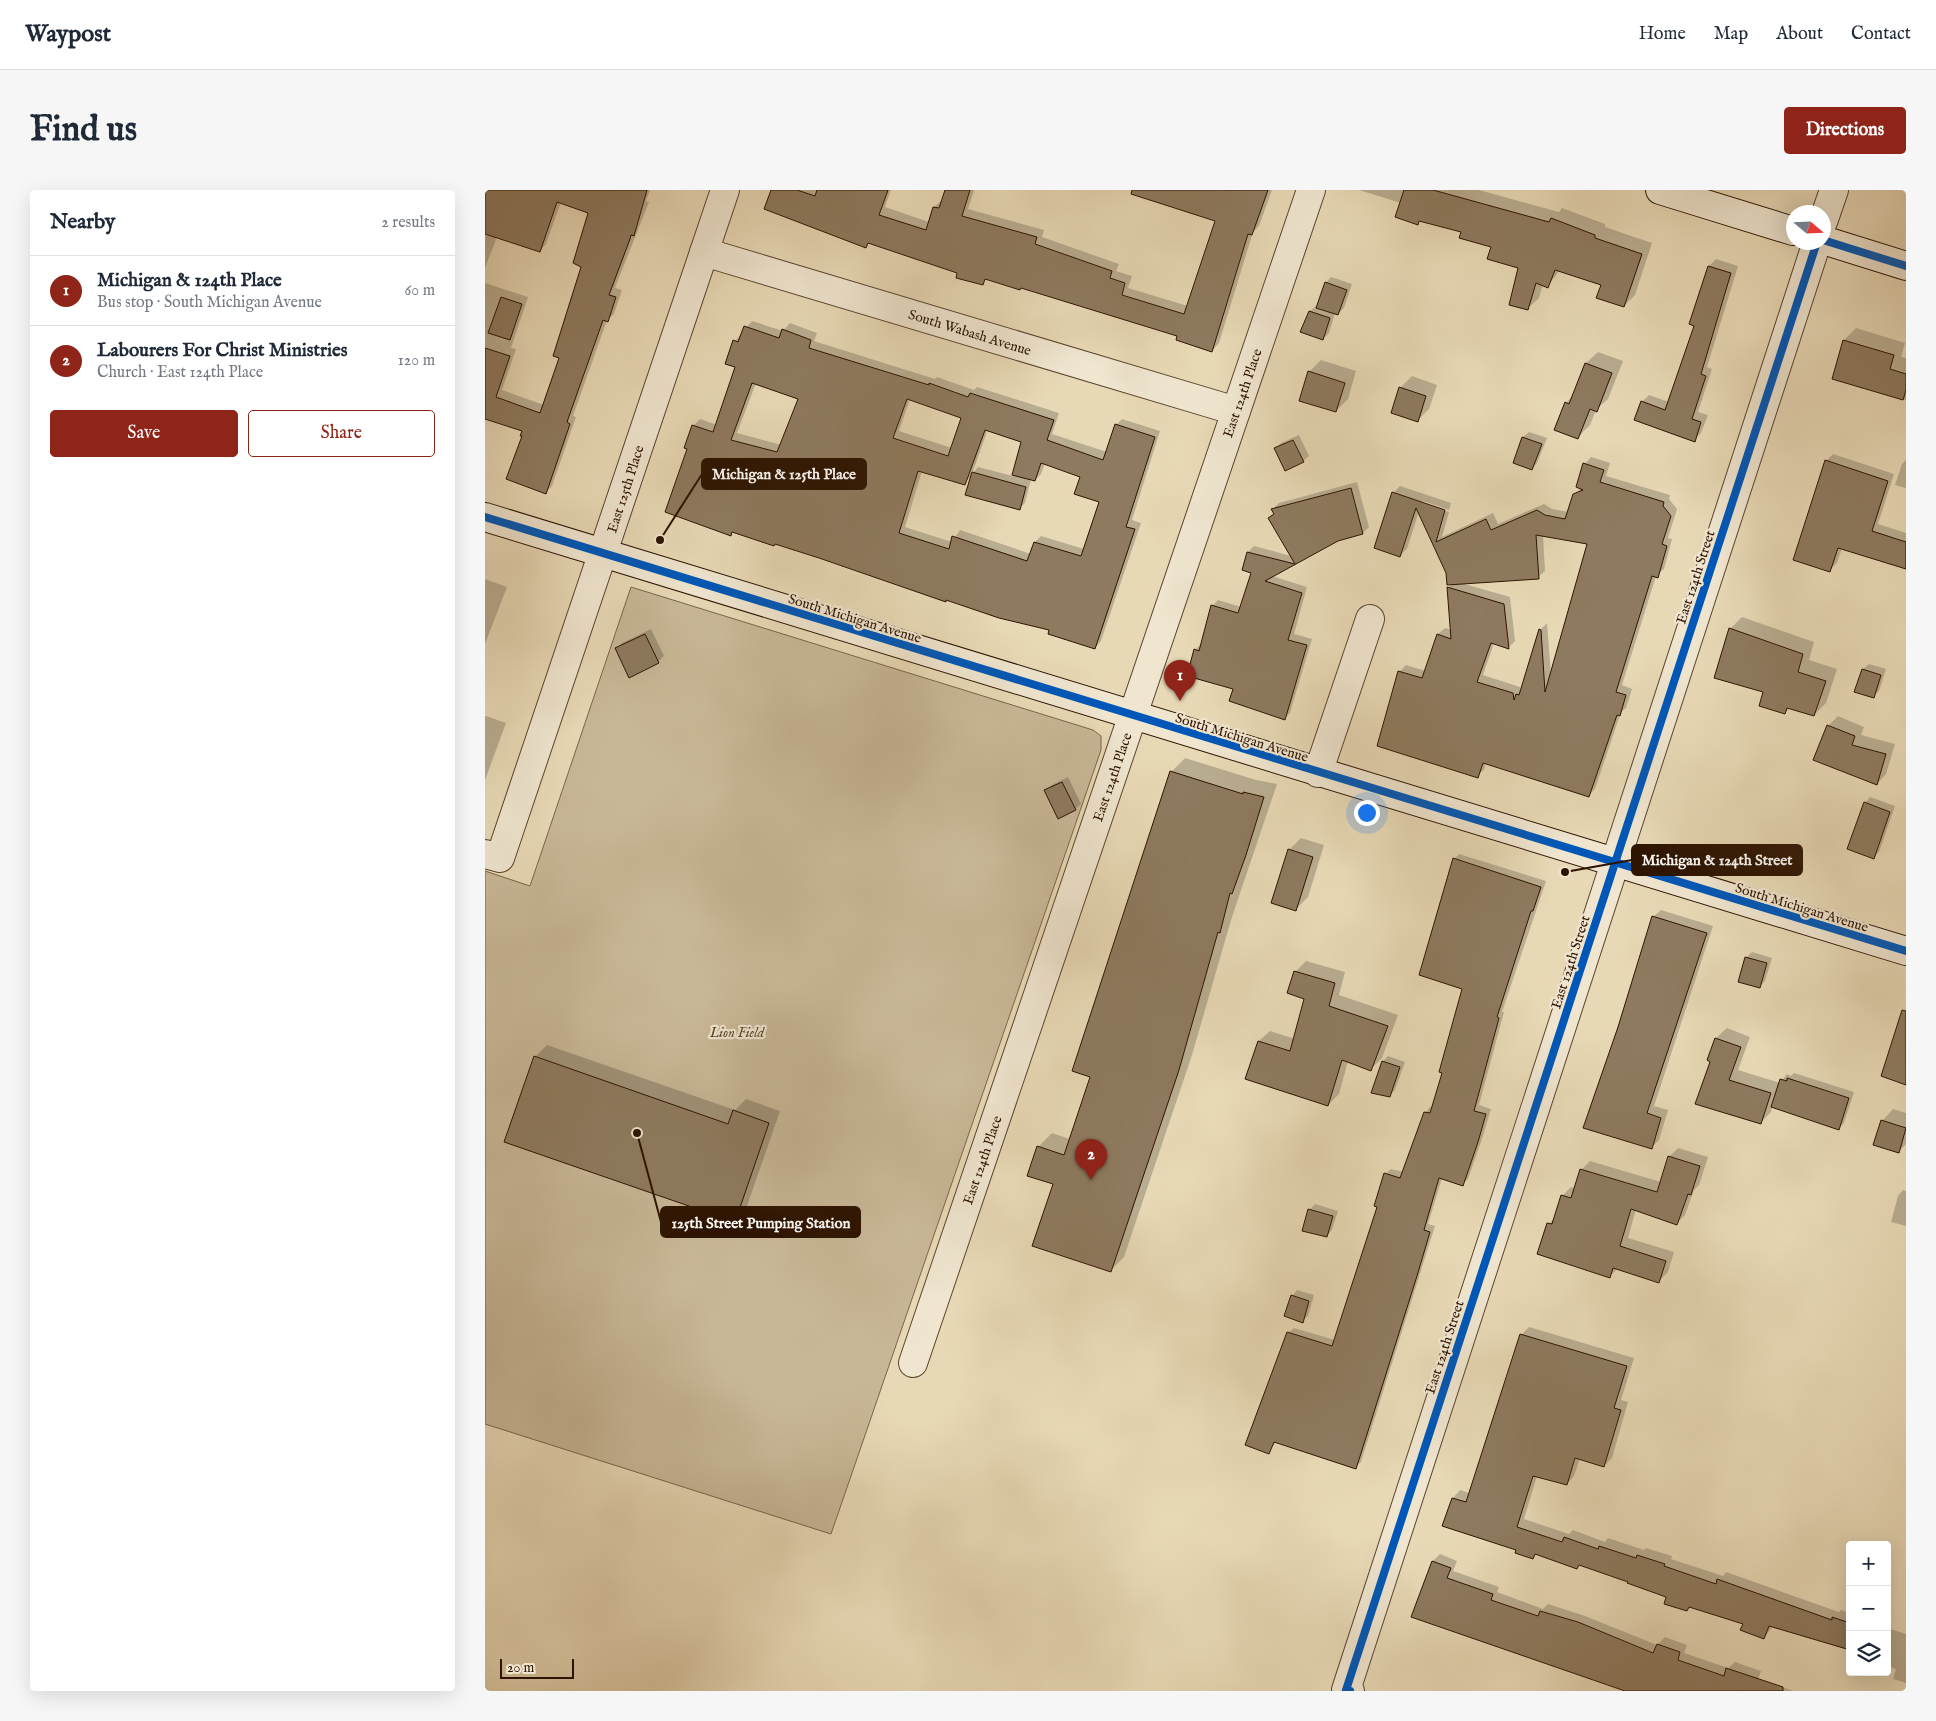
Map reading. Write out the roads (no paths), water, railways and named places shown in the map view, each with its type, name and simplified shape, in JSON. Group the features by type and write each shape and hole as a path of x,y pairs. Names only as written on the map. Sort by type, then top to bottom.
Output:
{"street":[{"name":"East 125th Place","path":"485,854 500,858 604,554 725,190"},
{"name":"East 124th Place","path":"913,1363 1311,190"},
{"path":"1660,190 1786,229"},
{"path":"1829,205 1834,190"},
{"path":"1831,243 1906,266"},
{"name":"East 124th Street","path":"1348,1690 1814,250"},
{"name":"South Wabash Avenue","path":"704,252 1236,412"},
{"name":"South Michigan Avenue","path":"485,517 1318,773 1906,951"},
{"name":"South Michigan Avenue","path":"1318,773 1369,619"}],"place":[{"name":"Michigan & 125th Place","path":"660,540"},
{"name":"Michigan & 124th Place","path":"1180,701"},
{"name":"Michigan & 124th Street","path":"1565,872"},
{"name":"125th Street Pumping Station","path":"637,1133"},
{"name":"Labourers For Christ Ministries","path":"1091,1180"}],"park label":[{"name":"Lion Field","path":"737,1032"}]}
